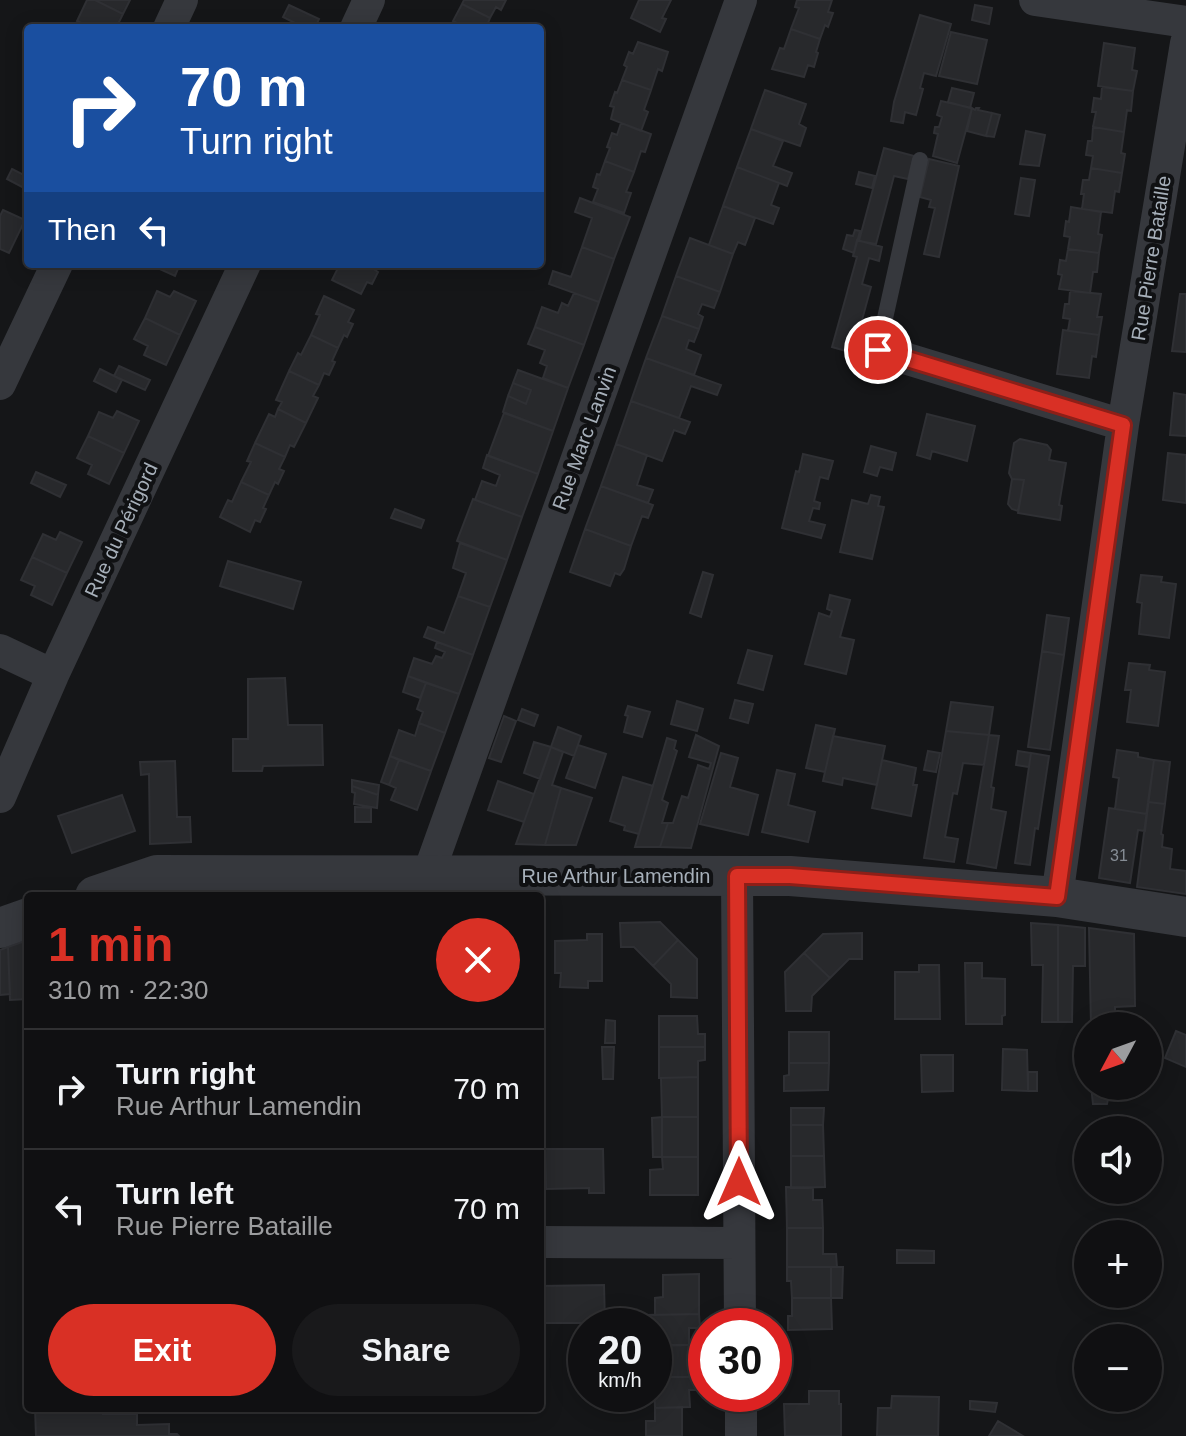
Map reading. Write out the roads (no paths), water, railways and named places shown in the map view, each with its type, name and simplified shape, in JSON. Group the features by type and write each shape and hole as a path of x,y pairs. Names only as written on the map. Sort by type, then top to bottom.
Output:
{"street":[{"path":"171,24 182,0"},
{"path":"358,24 369,0"},
{"name":"Rue Marc Lanvin","path":"428,875 741,0"},
{"path":"1035,0 1186,22"},
{"name":"Rue Pierre Bataille","path":"1057,897 1123,425 1186,43"},
{"path":"0,384 55,268"},
{"name":"Rue du Périgord","path":"0,797 53,675 243,268"},
{"path":"878,350 1123,425"},
{"path":"0,650 53,675"},
{"name":"Rue Arthur Lamendin","path":"107,892 157,875 790,876 1057,897 1186,917"},
{"path":"737,876 740,1308"},
{"path":"0,928 24,919"},
{"path":"544,1242 739,1243"},
{"path":"741,1412 741,1436"}],"lane":[{"path":"878,350 920,160"}]}
